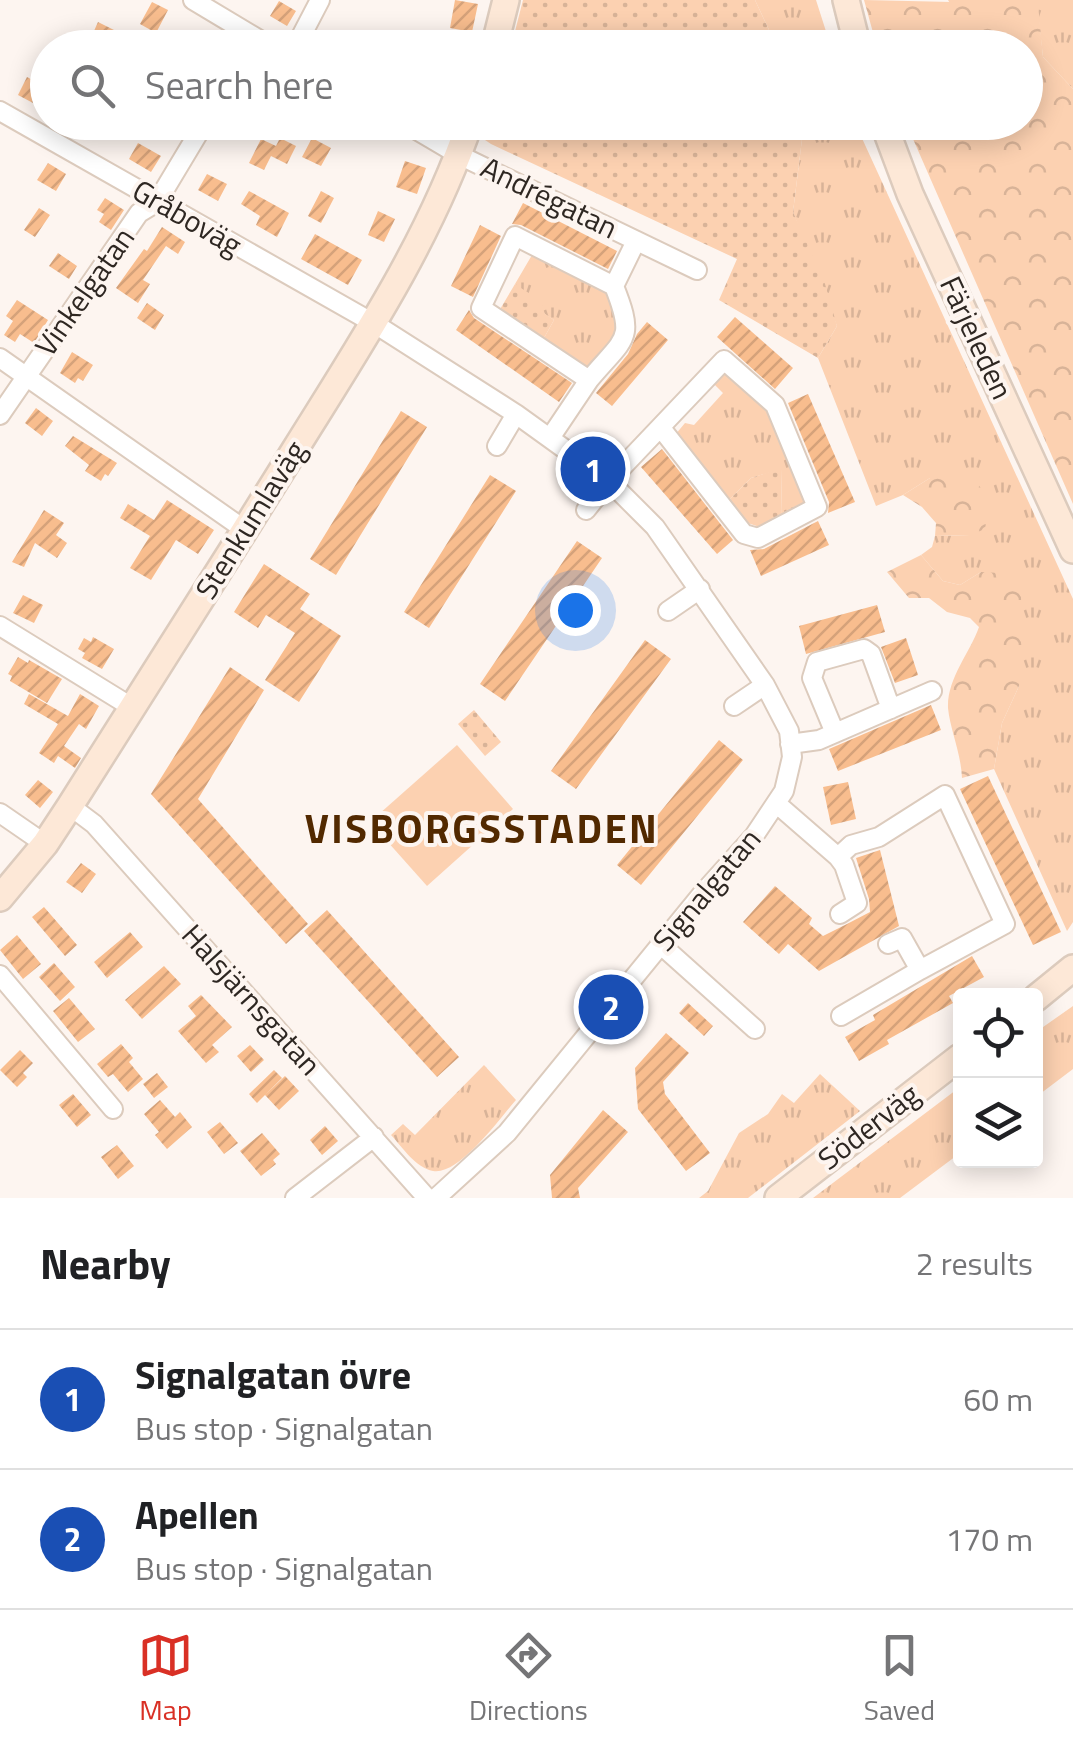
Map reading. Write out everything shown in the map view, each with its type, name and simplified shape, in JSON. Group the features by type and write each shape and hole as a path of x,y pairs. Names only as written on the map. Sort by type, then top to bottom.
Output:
{"street":[{"path":"193,0 239,30"},
{"path":"304,30 320,0"},
{"path":"498,30 506,0"},
{"path":"846,0 854,30"},
{"name":"Gråboväg","path":"0,112 30,129"},
{"name":"Gråboväg","path":"49,140 375,324"},
{"name":"Vinkelgatan","path":"0,415 139,214 157,202 194,140"},
{"name":"Andrégatan","path":"434,140 697,270"},
{"name":"Stenkumlaväg","path":"0,898 45,844 70,806 375,324 435,210 464,140"},
{"name":"Färjeleden","path":"890,140 910,194 1073,550"},
{"path":"550,438 589,380 626,336 626,318 614,286 516,236 480,308 589,380"},
{"path":"614,286 636,241"},
{"path":"375,324 550,438 608,481 655,527 765,685 788,731 790,744 819,740 932,691"},
{"path":"0,358 245,530"},
{"path":"586,510 608,481 724,360 775,404 817,506 758,538 744,534 661,428"},
{"path":"497,446 516,414"},
{"path":"668,611 700,589"},
{"path":"0,626 133,708"},
{"path":"835,734 812,678 817,662 864,649 871,654 891,709"},
{"path":"734,706 765,685"},
{"name":"Signalgatan","path":"436,1198 506,1133 754,836 776,804 789,774 790,744"},
{"path":"838,857 852,845 879,837 944,795 1005,924 840,1016"},
{"name":"Signalgatan","path":"776,804 844,866 857,904 840,914"},
{"name":"Halsjärnsgatan","path":"70,806 94,824 427,1198"},
{"path":"0,813 45,844"},
{"path":"888,944 902,938 920,970"},
{"path":"660,944 755,1029"},
{"path":"1043,992 1073,968"},
{"path":"0,974 113,1109"},
{"name":"Söderväg","path":"778,1198 953,1061"},
{"path":"296,1198 374,1138"}],"green space":[{"path":"523,0 755,0 769,30 515,30"},
{"path":"755,0 816,0 826,30 769,30"},
{"path":"864,0 1038,4 1040,30 872,30"},
{"path":"948,0 1073,0 1073,89 1043,57 1043,30 1037,4 951,5"},
{"path":"1043,57 1073,89 1073,504 913,140 1043,140"},
{"path":"485,140 802,140 793,212 825,284 837,326 818,358 719,300 737,259"},
{"path":"802,140 863,140 1073,599 1073,922 1067,931 994,769 1002,723 1019,686 981,572 960,585 943,581 921,555 932,547 935,536 970,535 930,478 876,506 818,358 837,326 793,212"},
{"path":"532,255 607,289 619,326 614,341 589,372 544,338 554,320 515,284"},
{"path":"515,284 554,320 544,338 499,311"},
{"path":"724,372 767,409 808,504 782,517 781,469 751,478 728,501 675,435 685,423 694,425 723,393 714,384"},
{"path":"781,468 782,517 762,528 748,523 728,501 751,478"},
{"path":"970,474 990,500 985,529 970,535 935,536 936,523 922,507 903,495 930,478"},
{"path":"921,555 943,581 960,585 981,572 1019,574 1024,629 1019,686 1002,723 994,769 962,778 949,716 949,697 979,627 970,618 947,612 929,598 909,598 887,572"},
{"path":"474,710 501,742 485,756 458,724"},
{"path":"457,745 513,809 427,886 370,822"},
{"path":"1073,1006 1073,1069 1043,1092 1043,1078 1043,1027"},
{"path":"484,1065 516,1100 455,1165 433,1171 421,1166 391,1135 403,1124 415,1135"},
{"path":"820,1074 860,1111 748,1198 699,1198 708,1191 739,1133 768,1114 782,1094 794,1103"},
{"path":"953,1092 953,1158 900,1198 813,1198"}],"building":[{"path":"455,0 478,4 472,30 450,28"},
{"path":"279,1 296,11 287,26 270,16"},
{"path":"152,2 168,10 158,30 140,24"},
{"path":"98,22 114,30 94,30"},
{"path":"27,77 30,79 30,101 18,95"},
{"path":"260,140 276,146 284,140 296,146 287,164 271,156 264,170 249,163"},
{"path":"311,140 331,148 321,166 302,157"},
{"path":"138,143 161,156 151,172 129,159"},
{"path":"405,161 426,168 417,194 396,187"},
{"path":"48,163 66,174 56,191 37,180"},
{"path":"207,174 227,184 218,201 198,190"},
{"path":"249,191 289,213 277,237 256,225 260,216 241,204"},
{"path":"321,191 334,198 321,223 308,216"},
{"path":"105,198 124,210 111,230 99,222 104,214 97,210"},
{"path":"523,203 617,251 608,269 512,224"},
{"path":"39,208 50,215 35,237 24,230"},
{"path":"378,211 395,219 384,242 368,235"},
{"path":"480,225 501,236 473,297 451,286"},
{"path":"162,227 185,242 178,254 166,246 143,280 150,284 138,303 116,288"},
{"path":"315,234 362,260 348,285 301,259"},
{"path":"58,253 77,266 69,279 49,266"},
{"path":"17,300 48,320 34,343 20,334 15,342 4,335 13,321 6,316"},
{"path":"147,303 164,315 155,330 137,318"},
{"path":"469,310 474,318 572,383 559,402 456,330"},
{"path":"735,317 793,368 775,389 717,337"},
{"path":"647,322 668,340 612,406 596,393 628,354"},
{"path":"72,352 93,365 83,381 78,378 75,383 60,373"},
{"path":"808,394 855,502 828,513 829,502 788,403"},
{"path":"36,408 53,421 42,436 25,423"},
{"path":"401,411 427,427 336,575 310,559"},
{"path":"73,436 117,463 108,476 105,474 101,481 85,471 89,465 65,446"},
{"path":"662,449 733,540 717,554 641,467"},
{"path":"490,475 516,491 429,628 404,612"},
{"path":"167,500 214,530 198,554 176,540 151,580 130,568 150,536 120,518 128,504 154,520"},
{"path":"44,510 64,523 56,535 67,543 57,558 35,543 24,567 12,562"},
{"path":"818,521 829,545 761,576 750,550 764,549"},
{"path":"577,541 602,558 505,701 480,684"},
{"path":"264,564 310,594 300,609 341,636 299,702 265,680 295,633 266,615 258,628 234,612"},
{"path":"23,595 43,605 34,623 13,613"},
{"path":"877,605 885,632 806,654 799,626"},
{"path":"93,637 114,649 102,669 82,658 85,653 78,649 84,638 91,642"},
{"path":"906,638 918,675 895,683 881,647"},
{"path":"645,640 671,659 576,789 551,771"},
{"path":"18,657 62,679 47,703 10,681 12,676 8,674"},
{"path":"230,667 264,690 198,799 308,924 286,944 151,794"},
{"path":"29,694 68,716 80,694 99,706 86,729 79,724 64,746 81,758 75,768 58,756 54,763 39,753 58,724 24,704"},
{"path":"931,705 941,730 838,771 829,749"},
{"path":"719,740 743,760 641,885 617,865"},
{"path":"988,776 1061,932 1033,945 960,789"},
{"path":"38,780 53,792 40,808 25,795"},
{"path":"848,782 856,819 831,825 823,787"},
{"path":"880,850 899,926 819,971 788,944 779,954 743,922 775,886 812,918 809,924 823,936 870,912 856,858"},
{"path":"81,863 96,874 82,893 66,882"},
{"path":"44,907 77,945 65,956 32,917"},
{"path":"327,910 459,1057 437,1077 304,931"},
{"path":"130,932 143,947 107,978 94,962"},
{"path":"17,935 41,964 23,979 0,950"},
{"path":"972,956 984,977 964,988 953,988 949,996 953,1003 887,1040 889,1044 859,1061 845,1037 875,1020 873,1015"},
{"path":"54,963 75,987 60,1001 39,977"},
{"path":"164,966 181,984 142,1019 125,1000"},
{"path":"201,995 232,1027 212,1045 219,1052 206,1063 178,1031 196,1016 188,1006"},
{"path":"69,998 95,1029 78,1042 53,1011"},
{"path":"688,1003 713,1026 704,1036 679,1013"},
{"path":"666,1033 689,1053 663,1082 665,1094 710,1153 686,1171 638,1109 635,1068"},
{"path":"121,1044 143,1079 128,1092 113,1074 108,1077 97,1064"},
{"path":"250,1045 264,1060 251,1072 237,1056"},
{"path":"20,1050 33,1063 17,1087 0,1070"},
{"path":"274,1070 282,1078 257,1103 249,1094"},
{"path":"157,1073 168,1087 154,1098 143,1084"},
{"path":"285,1076 299,1091 279,1110 265,1095"},
{"path":"73,1094 91,1115 77,1127 59,1105"},
{"path":"160,1100 175,1117 180,1112 192,1127 167,1149 144,1114"},
{"path":"603,1110 628,1132 578,1188 580,1198 552,1198 550,1175"},
{"path":"220,1122 238,1143 224,1154 207,1132"},
{"path":"325,1126 338,1141 322,1155 310,1140"},
{"path":"262,1133 280,1154 273,1160 276,1164 261,1176 240,1151"},
{"path":"117,1145 134,1166 118,1179 101,1157"}],"place":[{"name":"Signalgatan övre","path":"593,469"},
{"name":"Apellen","path":"611,1007"}],"district":[{"name":"VISBORGSSTADEN","path":"482,829"}]}
